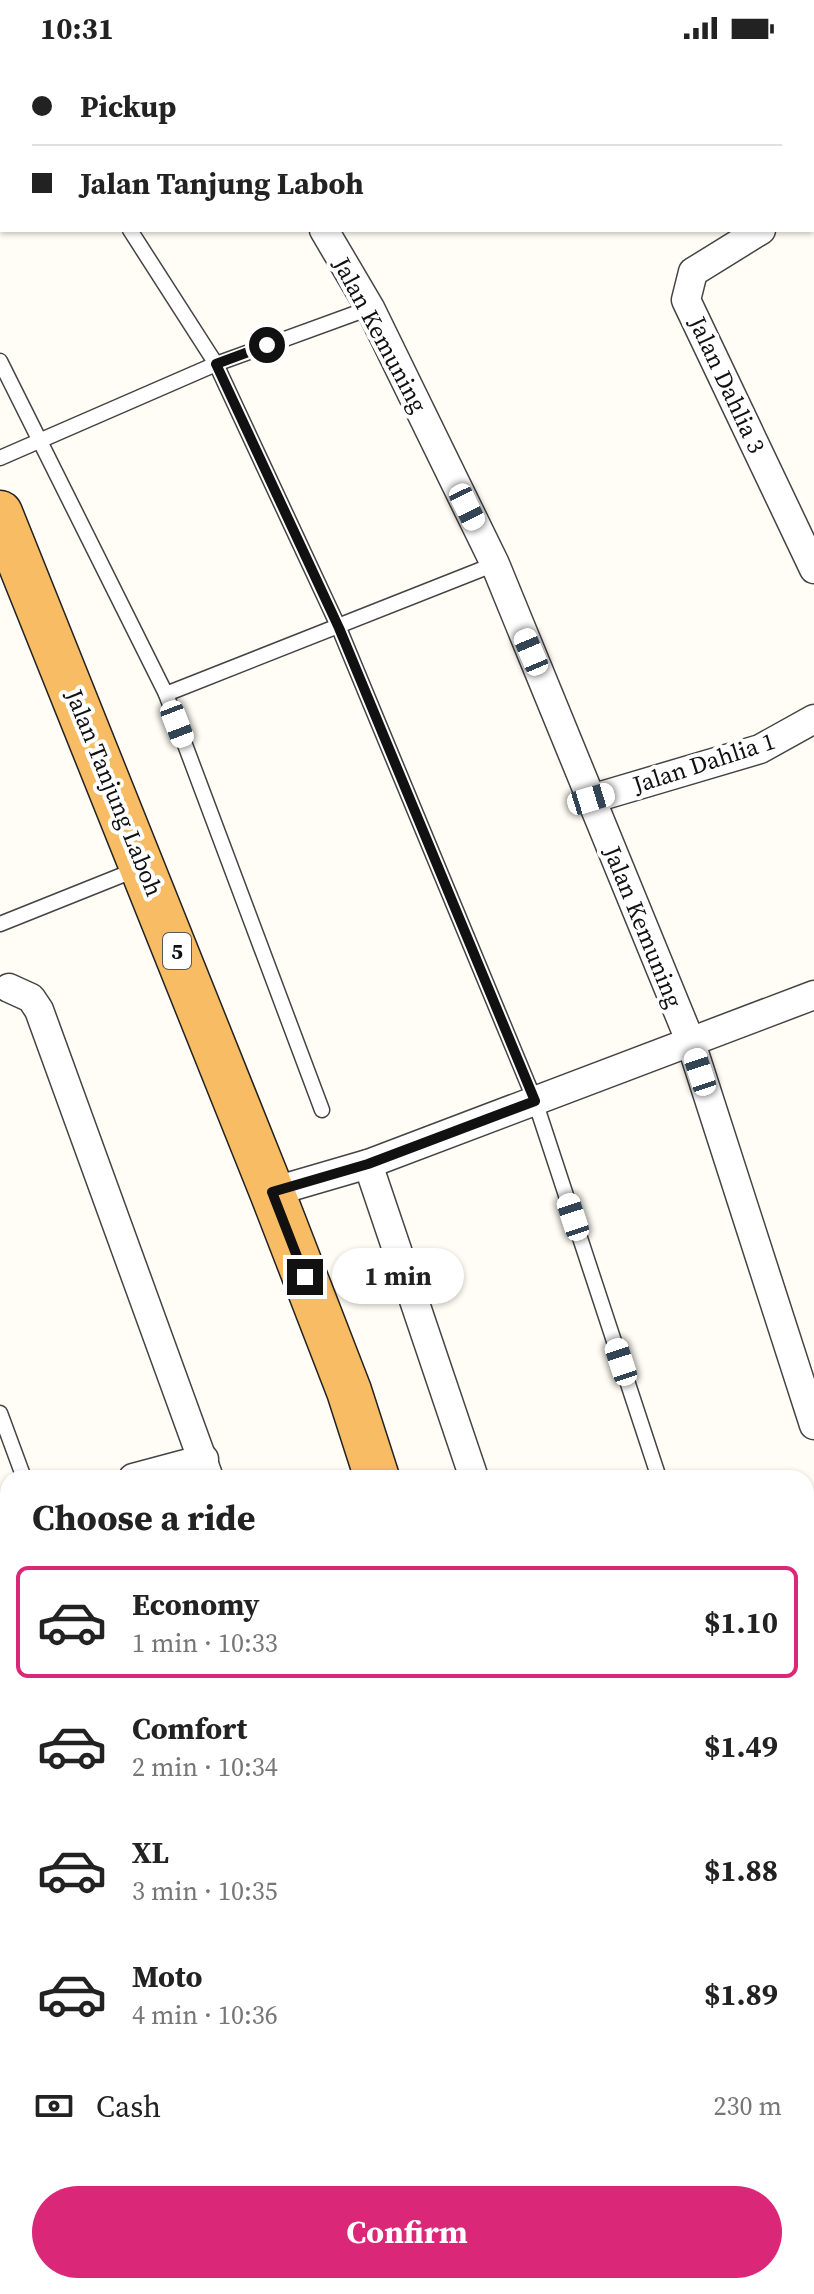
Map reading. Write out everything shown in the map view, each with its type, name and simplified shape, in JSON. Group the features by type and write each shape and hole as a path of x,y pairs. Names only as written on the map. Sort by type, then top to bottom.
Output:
{"highway":[{"name":"Jalan Tanjung Laboh","path":"1,519 144,866 349,1391 374,1470"}],"street":[{"name":"Jalan Kemuning","path":"325,232 370,308 495,564 691,1043 814,1425"},
{"name":"Jalan Dahlia 3","path":"758,232 693,272 686,300 814,569"},
{"name":"Jalan Dahlia 1","path":"591,799 760,749 814,719"},
{"path":"4,990 31,998 39,1010 206,1468"},
{"path":"272,1192 368,1164 814,995"},
{"path":"368,1164 471,1470"}],"lane":[{"path":"135,232 216,364 339,628 535,1101 656,1470"},
{"path":"0,458 216,364 370,308"},
{"path":"0,361 166,694 322,1110"},
{"path":"166,694 495,564"},
{"path":"0,924 144,866"},
{"path":"0,1413 21,1470"}],"route":[{"path":"267,345 216,364 339,628 535,1101 368,1164 272,1192 305,1277"}]}
